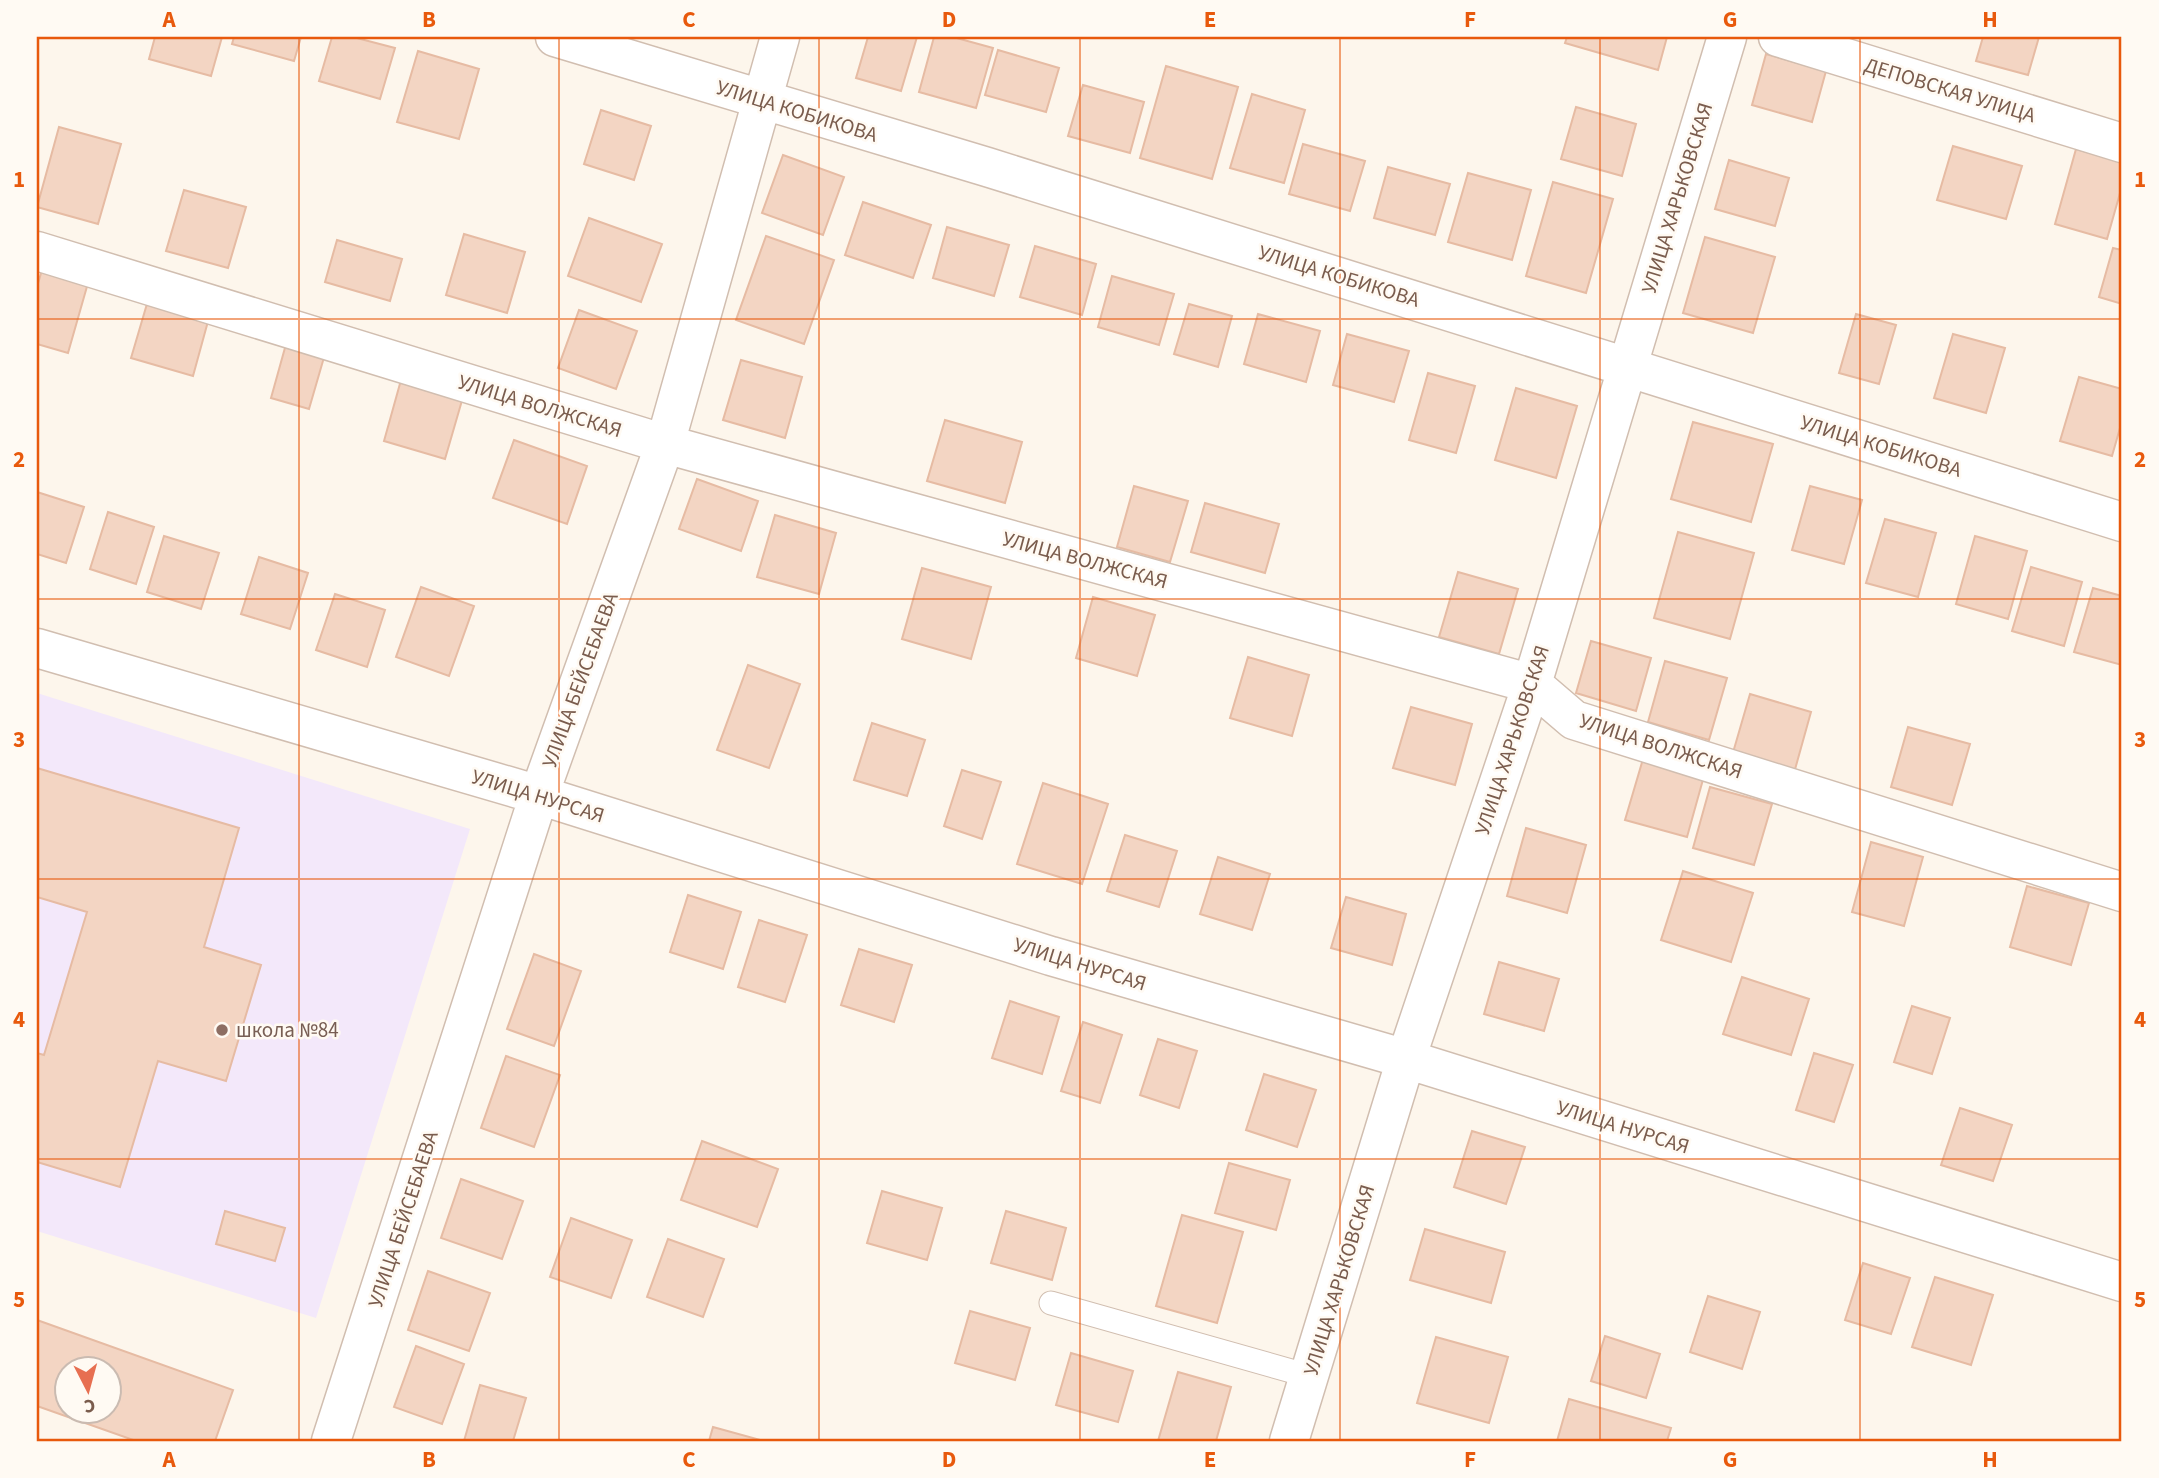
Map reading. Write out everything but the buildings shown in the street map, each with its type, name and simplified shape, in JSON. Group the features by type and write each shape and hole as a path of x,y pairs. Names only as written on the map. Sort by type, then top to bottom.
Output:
{"street":[{"name":"УЛИЦА КОБИКОВА","path":"555,37 1626,365 2122,522"},
{"name":"УЛИЦА БЕЙСЕБАЕВА","path":"331,1441 539,795 665,444 760,100 780,37"},
{"name":"УЛИЦА ХАРЬКОВСКАЯ","path":"1289,1441 1406,1059 1532,684 1727,37"},
{"name":"ДЕПОВСКАЯ УЛИЦА","path":"1778,37 2122,143"},
{"name":"УЛИЦА ВОЛЖСКАЯ","path":"37,251 665,444 1532,684 1574,720 2122,892"},
{"name":"УЛИЦА НУРСАЯ","path":"37,648 539,795 1051,956 1406,1059 2122,1282"}],"lane":[{"path":"1051,1303 1309,1376"}],"shaded area":[{"name":"школа №84","path":"37,693 470,829 316,1318 37,1231"}],"place":[{"name":"школа №84","path":"222,1030"}]}
